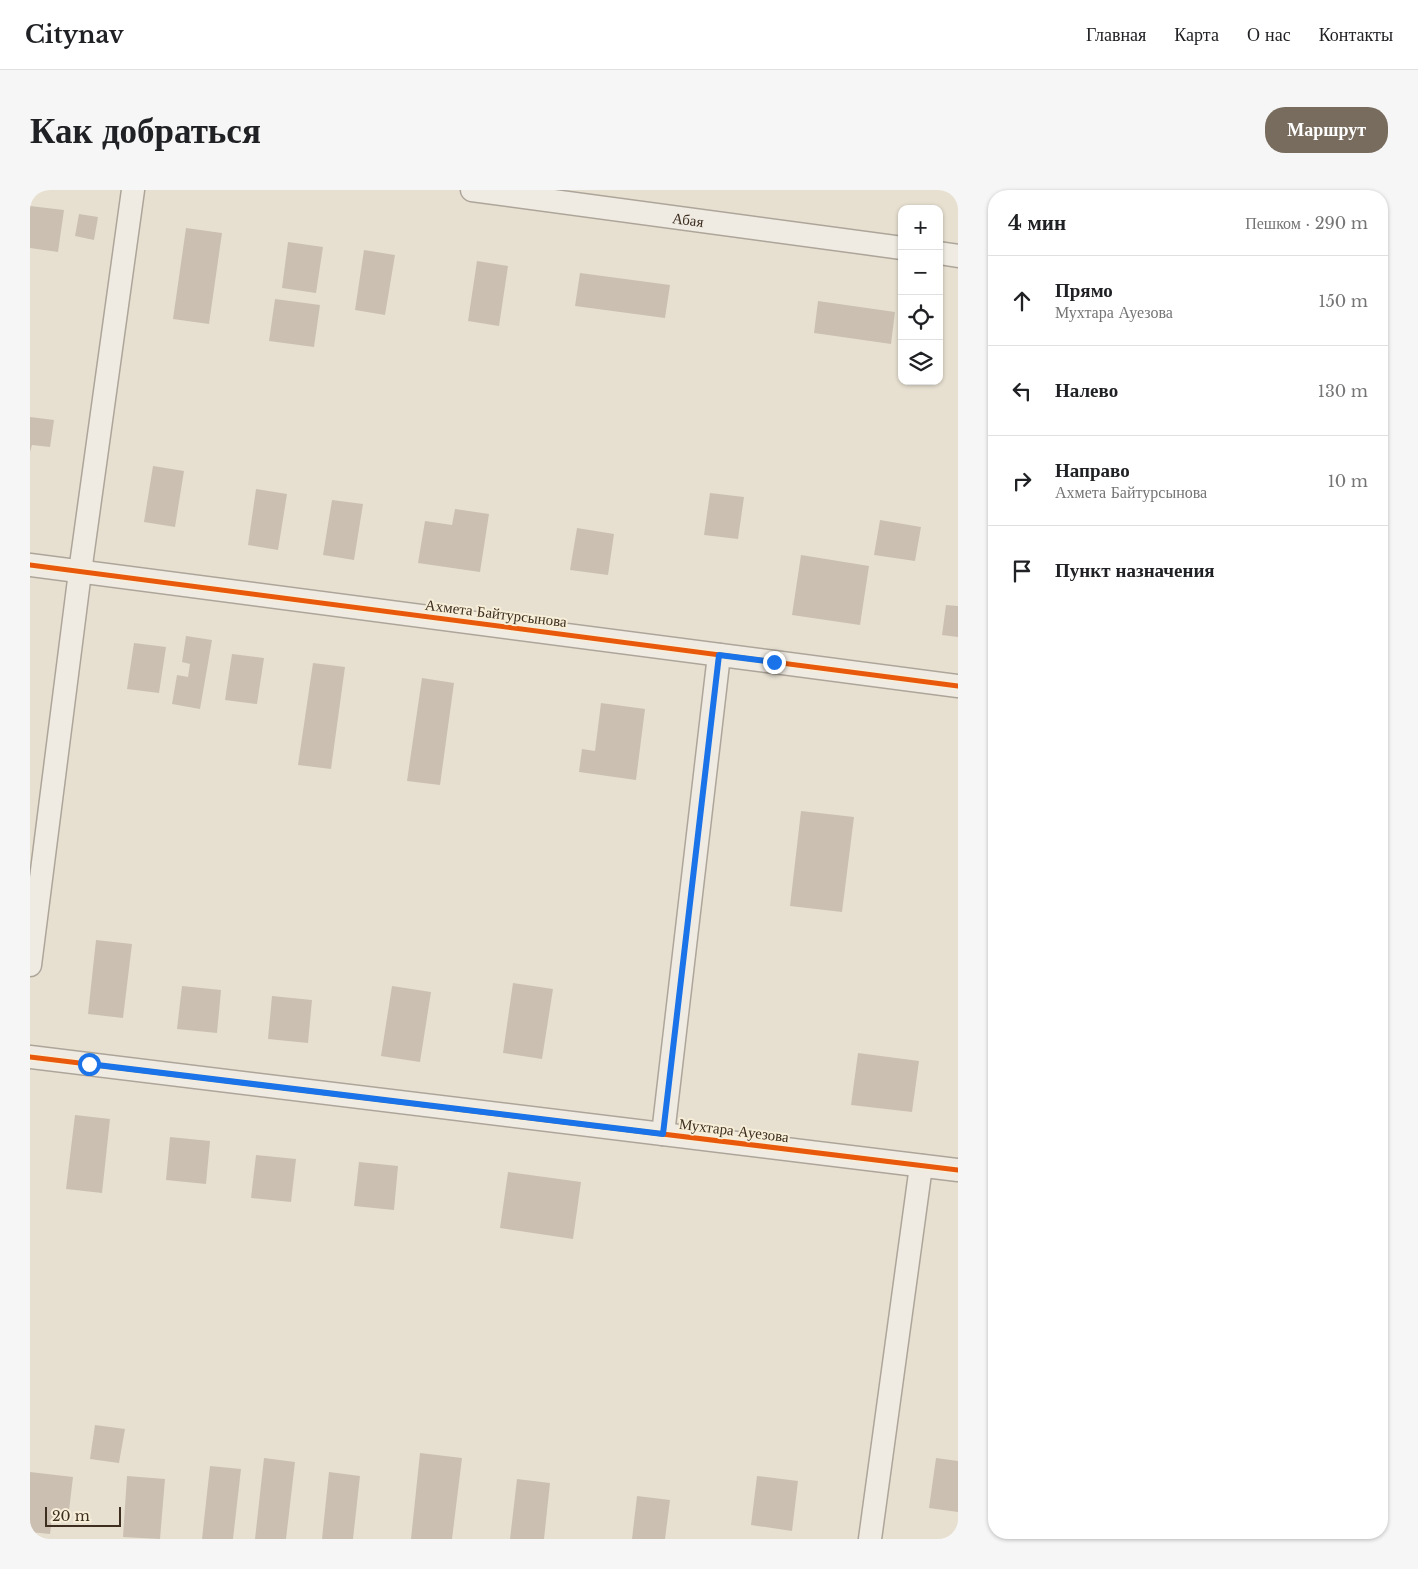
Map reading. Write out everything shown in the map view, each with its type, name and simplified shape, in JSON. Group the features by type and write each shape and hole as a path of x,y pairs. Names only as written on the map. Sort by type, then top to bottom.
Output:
{"street":[{"path":"30,966 80,572 133,190"},
{"name":"Абая","path":"472,190 898,247"},
{"path":"943,254 958,256"},
{"name":"Ахмета Байтурсынова","path":"30,565 958,686"},
{"path":"663,1134 719,655"},
{"name":"Мухтара Ауезова","path":"30,1057 958,1170"},
{"path":"870,1539 921,1166"}],"building":[{"path":"30,206 64,210 58,252 30,248"},
{"path":"79,214 98,217 94,240 75,236"},
{"path":"186,228 222,233 209,324 173,319"},
{"path":"288,242 323,247 316,293 282,288"},
{"path":"364,250 395,255 385,315 355,310"},
{"path":"477,261 508,266 499,326 468,321"},
{"path":"580,273 670,285 665,318 575,306"},
{"path":"275,299 320,305 314,347 269,341"},
{"path":"818,301 895,312 891,344 814,333"},
{"path":"30,417 54,420 50,447 32,445 30,452"},
{"path":"153,466 184,471 175,527 144,522"},
{"path":"256,489 287,494 278,550 248,545"},
{"path":"710,493 744,497 738,539 704,535"},
{"path":"332,500 363,504 354,560 323,555"},
{"path":"455,509 489,514 480,572 418,563 425,521 452,525"},
{"path":"880,520 921,527 915,561 874,555"},
{"path":"577,528 614,534 608,575 570,570"},
{"path":"801,555 869,566 860,625 792,615"},
{"path":"946,605 958,606 958,637 942,635"},
{"path":"186,636 212,640 200,709 172,704 177,675 188,677 190,664 182,662"},
{"path":"134,643 166,647 159,693 127,689"},
{"path":"232,654 264,658 257,704 225,700"},
{"path":"313,663 345,667 331,769 298,765"},
{"path":"422,678 454,683 440,785 407,781"},
{"path":"601,703 645,709 636,780 579,772 582,749 595,751"},
{"path":"801,811 854,817 842,912 790,906"},
{"path":"96,940 132,944 123,1018 88,1014"},
{"path":"513,983 553,989 542,1059 503,1053"},
{"path":"182,986 221,990 217,1033 177,1029"},
{"path":"392,986 431,992 420,1062 381,1056"},
{"path":"272,996 312,1000 308,1043 268,1039"},
{"path":"858,1053 919,1061 912,1112 851,1105"},
{"path":"75,1115 110,1119 102,1193 66,1189"},
{"path":"170,1137 210,1141 206,1184 166,1180"},
{"path":"256,1155 296,1159 291,1202 251,1198"},
{"path":"359,1162 398,1166 394,1210 354,1206"},
{"path":"508,1172 581,1182 573,1239 500,1228"},
{"path":"95,1425 125,1429 119,1463 90,1459"},
{"path":"420,1453 462,1458 452,1539 411,1539"},
{"path":"264,1458 295,1462 286,1539 255,1539"},
{"path":"936,1458 958,1461 958,1512 929,1508"},
{"path":"210,1466 241,1469 233,1539 202,1539"},
{"path":"30,1472 73,1477 68,1519 52,1518 50,1534 30,1532"},
{"path":"329,1472 360,1476 353,1539 322,1539"},
{"path":"127,1476 165,1479 160,1539 123,1537"},
{"path":"757,1476 798,1481 792,1531 751,1525"},
{"path":"517,1479 550,1483 544,1539 510,1539"},
{"path":"637,1496 670,1500 665,1539 632,1539"}],"cycle path":[{"path":"30,565 958,686"},
{"path":"30,1057 958,1170"}],"route":[{"path":"89,1064 663,1134 719,655 774,662"}]}
